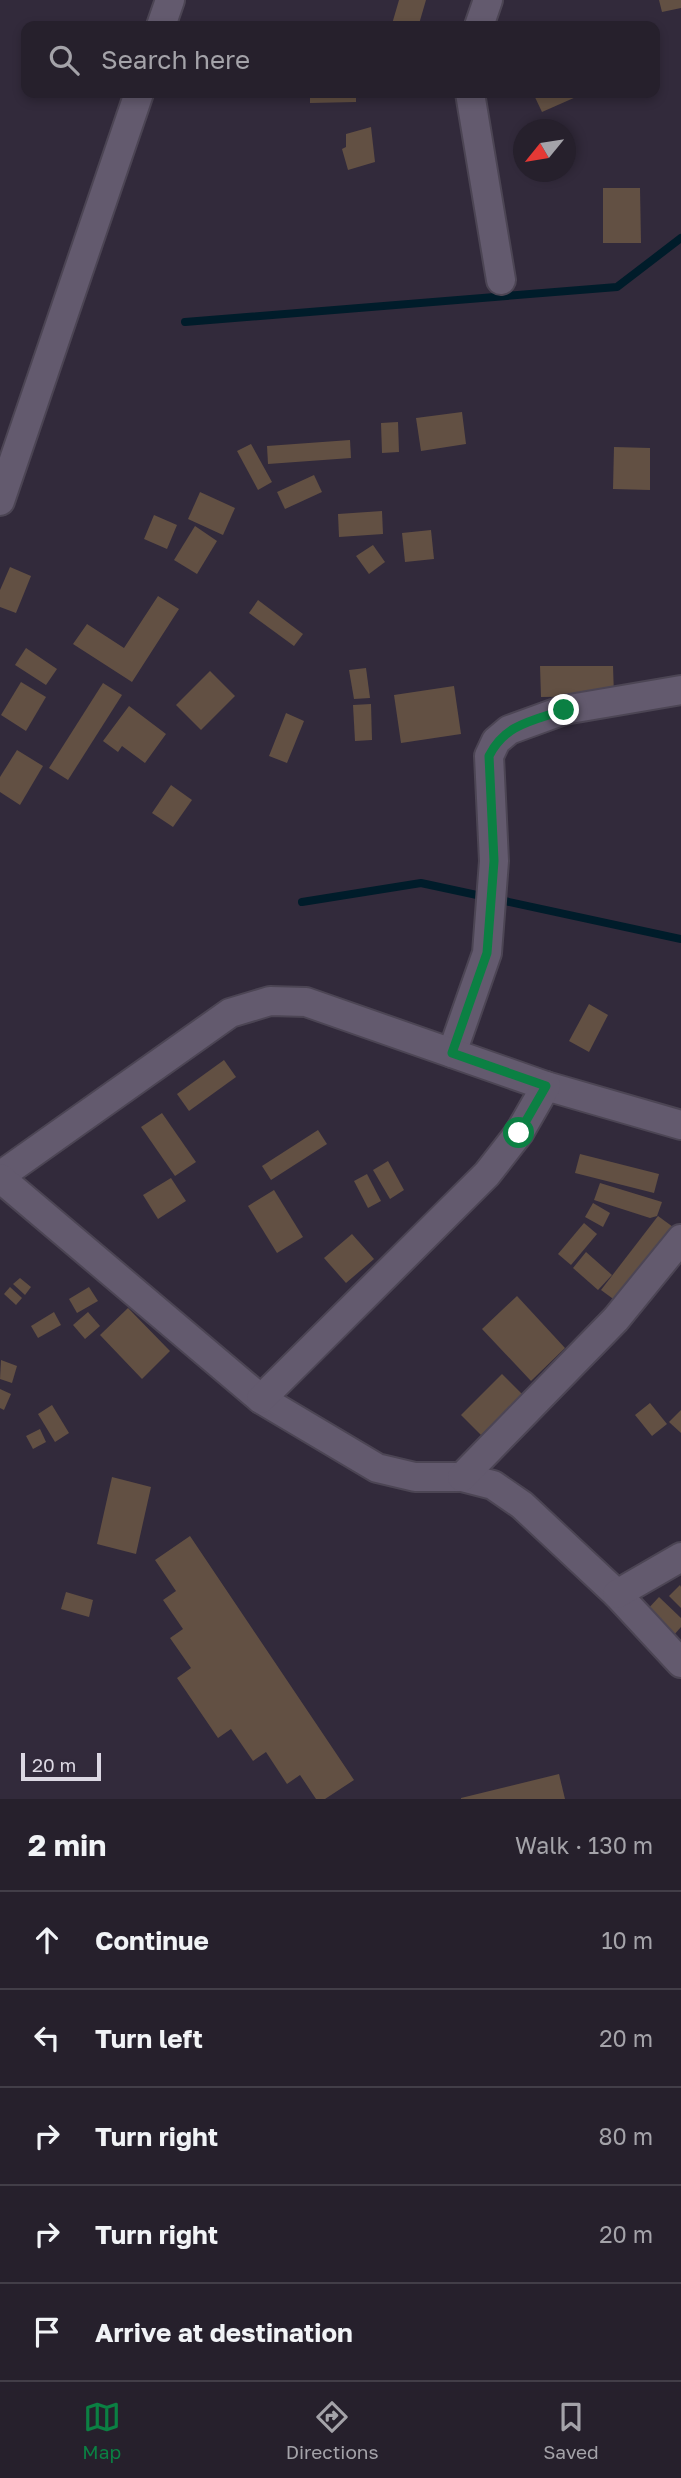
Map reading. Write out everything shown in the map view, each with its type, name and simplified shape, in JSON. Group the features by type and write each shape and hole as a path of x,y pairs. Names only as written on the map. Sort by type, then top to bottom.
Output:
{"street":[{"path":"163,21 170,0"},
{"path":"481,21 488,0"},
{"path":"0,501 137,98"},
{"path":"471,98 501,280"},
{"path":"452,1053 487,953 494,861 489,756 496,741 509,730 564,710 678,689"},
{"path":"681,1125 546,1086 306,1002 270,1001 230,1013 0,1177 261,1399 377,1468 415,1477 462,1478 493,1485 522,1505 617,1594 681,1663"},
{"path":"261,1399 487,1174 519,1133 546,1086"},
{"path":"462,1478 615,1320 681,1239"},
{"path":"617,1594 681,1557"}],"building":[{"path":"399,0 426,0 420,21 393,21"},
{"path":"659,0 681,0 681,8 662,12"},
{"path":"310,98 356,98 356,102 310,103"},
{"path":"535,98 574,98 542,112"},
{"path":"371,127 375,162 348,170 342,149 346,147 346,134"},
{"path":"603,188 640,188 641,243 603,243"},
{"path":"462,412 466,444 421,451 416,418"},
{"path":"398,422 399,452 382,453 381,423"},
{"path":"350,440 351,458 268,464 267,446"},
{"path":"251,444 272,482 258,490 237,451"},
{"path":"614,447 650,448 650,490 613,489"},
{"path":"314,475 322,492 285,509 277,492"},
{"path":"200,492 235,508 223,535 188,519"},
{"path":"382,511 383,534 339,537 338,514"},
{"path":"154,515 177,525 167,549 144,539"},
{"path":"195,526 217,541 197,574 174,560"},
{"path":"431,530 434,559 405,562 402,533"},
{"path":"373,545 385,562 369,574 356,556"},
{"path":"10,567 31,576 16,613 0,607 0,590"},
{"path":"158,596 179,609 132,682 73,644 87,624 124,648"},
{"path":"258,600 303,634 294,646 249,613"},
{"path":"26,648 57,669 46,685 15,665"},
{"path":"540,666 613,666 614,696 541,697"},
{"path":"366,668 370,698 354,699 349,670"},
{"path":"210,671 235,696 201,730 176,705"},
{"path":"21,682 46,697 26,731 1,715"},
{"path":"103,683 122,695 68,780 49,768"},
{"path":"454,686 461,734 401,743 394,695"},
{"path":"371,704 372,740 355,741 353,705"},
{"path":"129,706 166,734 145,763 122,746 118,752 103,741"},
{"path":"286,713 304,721 287,763 269,756"},
{"path":"17,750 43,766 20,805 0,792 0,777"},
{"path":"171,785 192,800 173,827 152,813"},
{"path":"589,1004 608,1015 589,1052 569,1041"},
{"path":"224,1060 236,1077 189,1111 177,1094"},
{"path":"162,1113 196,1162 175,1176 141,1127"},
{"path":"318,1130 327,1144 271,1180 262,1166"},
{"path":"580,1154 659,1174 654,1193 575,1173"},
{"path":"388,1161 404,1190 390,1199 373,1170"},
{"path":"367,1174 381,1201 368,1208 354,1181"},
{"path":"171,1178 186,1201 158,1219 143,1195"},
{"path":"600,1183 662,1202 657,1216 650,1218 594,1200"},
{"path":"274,1190 303,1237 277,1253 248,1206"},
{"path":"593,1203 610,1213 603,1227 585,1217"},
{"path":"658,1216 673,1227 616,1301 601,1290"},
{"path":"584,1223 597,1234 571,1265 558,1254"},
{"path":"352,1234 374,1259 346,1283 324,1258"},
{"path":"586,1252 612,1275 598,1290 573,1268"},
{"path":"20,1278 31,1287 25,1295 13,1284"},
{"path":"10,1287 22,1298 16,1305 4,1294"},
{"path":"89,1287 98,1301 77,1313 69,1299"},
{"path":"517,1296 565,1348 531,1381 482,1329"},
{"path":"128,1308 170,1351 142,1379 100,1335"},
{"path":"54,1312 61,1325 38,1338 31,1326"},
{"path":"88,1312 100,1326 85,1339 73,1325"},
{"path":"1,1360 17,1366 12,1383 0,1379"},
{"path":"502,1374 522,1394 481,1435 461,1415"},
{"path":"0,1389 11,1394 4,1410 0,1408"},
{"path":"650,1403 667,1424 652,1436 635,1415"},
{"path":"52,1405 69,1433 55,1442 38,1414"},
{"path":"681,1410 681,1433 669,1422"},
{"path":"40,1429 46,1442 33,1449 26,1436"},
{"path":"112,1477 151,1487 136,1554 97,1544"},
{"path":"190,1536 354,1780 325,1799 316,1799 300,1775 287,1784 266,1752 253,1761 231,1729 218,1738 177,1678 191,1668 170,1638 183,1629 163,1600 176,1591 155,1560"},
{"path":"680,1585 681,1587 681,1608 669,1596"},
{"path":"66,1592 93,1600 89,1617 61,1609"},
{"path":"659,1597 681,1618 681,1627 673,1636 646,1611"},
{"path":"559,1774 565,1799 461,1799 461,1798"}],"waterway":[{"path":"185,322 617,287 681,238"},
{"path":"302,902 421,883 681,939"}],"route":[{"path":"519,1133 546,1086 452,1053 487,953 494,861 489,756 496,741 509,730 564,710"}]}
